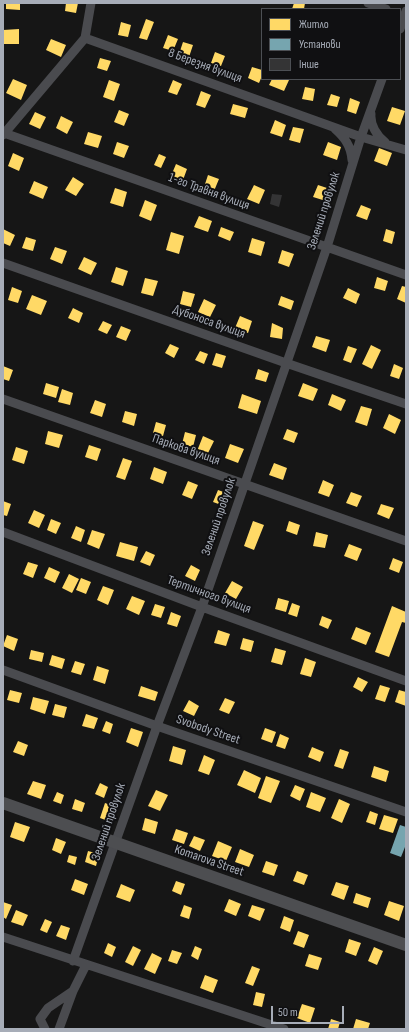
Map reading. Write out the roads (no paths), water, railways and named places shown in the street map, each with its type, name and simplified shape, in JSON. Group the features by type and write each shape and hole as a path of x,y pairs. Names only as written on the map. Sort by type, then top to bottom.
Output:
{"main road":[{"name":"Komarova Street","path":"3,803 406,945"}],"street":[{"path":"4,134 85,38 91,3"},
{"path":"368,3 383,8"},
{"path":"401,25 404,14"},
{"name":"8 Березня вулиця","path":"85,38 361,137 406,150"},
{"name":"Зелений провулок","path":"73,961 157,726 202,607 327,247 361,137 382,80"},
{"path":"372,108 371,118 374,130 383,141 390,145"},
{"path":"330,125 348,144 351,151 353,165"},
{"name":"1-го Травня вулиця","path":"4,134 406,275"},
{"name":"Дубоноса вулиця","path":"3,263 406,404"},
{"name":"Паркова вулиця","path":"3,399 406,541"},
{"name":"Тертичного вулиця","path":"3,532 202,607 406,681"},
{"name":"Svobody Street","path":"3,670 157,726 406,812"},
{"path":"3,937 284,1029"},
{"path":"59,1029 73,991 86,965"},
{"path":"45,1029 40,1019 48,1008 73,991"}]}
